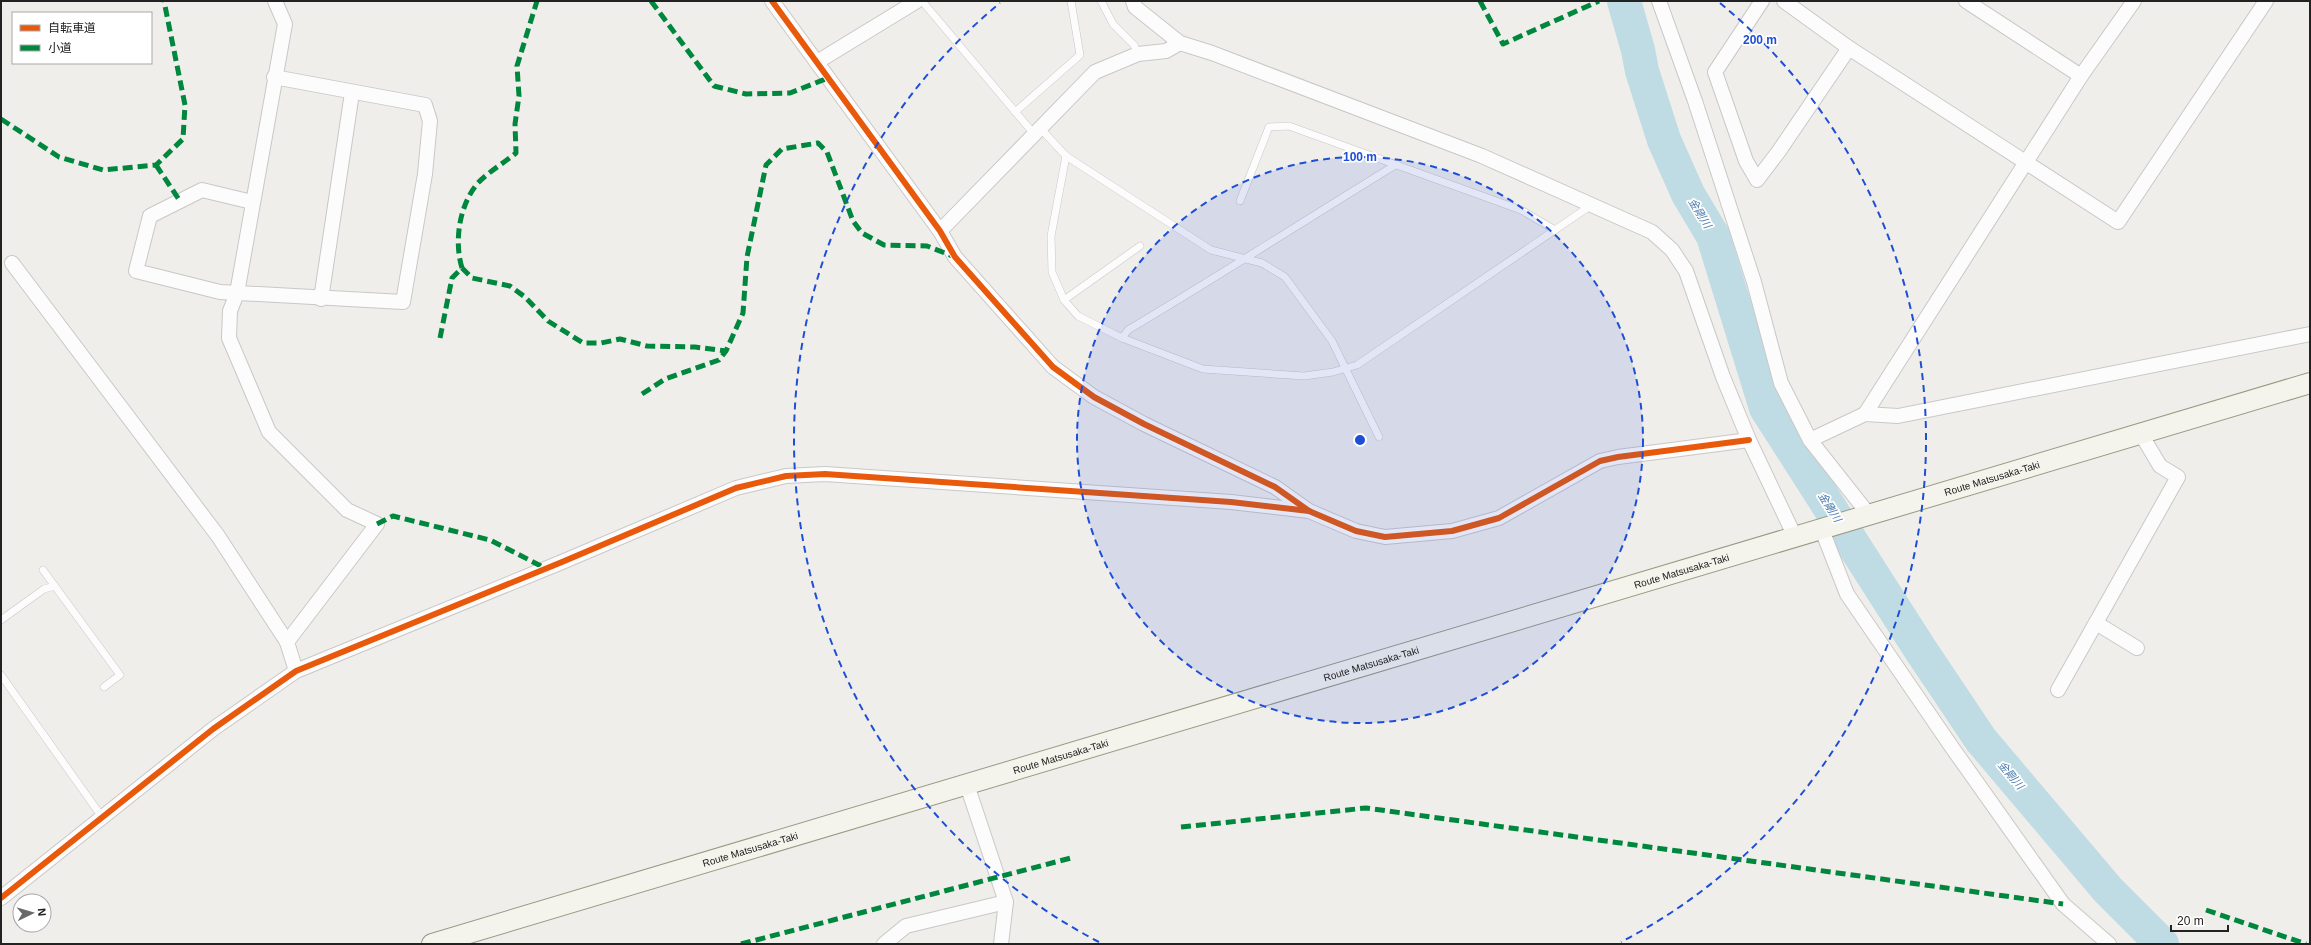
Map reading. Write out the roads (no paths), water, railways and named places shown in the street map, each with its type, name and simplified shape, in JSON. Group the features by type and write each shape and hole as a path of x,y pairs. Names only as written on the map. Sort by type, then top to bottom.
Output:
{"main road":[{"name":"Route Matsusaka-Taki","path":"432,944 1795,537 1865,518 2310,383"}],"street":[{"path":"275,1 285,24 274,77 237,293 230,311 229,338 269,432 347,510 376,524 287,642"},
{"path":"772,1 940,231 955,257 1053,367 1094,397 1144,424 1275,487 1309,511 1356,531 1385,538 1452,531 1499,518 1600,461 1618,457 1749,440"},
{"path":"817,62 917,1"},
{"path":"1133,1 1135,7 1180,43 1212,53 1482,156 1593,204 1652,232 1672,250 1686,270 1723,377 1749,440 1795,537"},
{"path":"1659,1 1695,101 1751,275 1781,383 1810,440 1865,518"},
{"path":"1762,1 1715,72 1746,161 1757,180 1779,151 1849,48"},
{"path":"1784,1 1849,48 2118,222 2266,1"},
{"path":"1966,1 2082,76"},
{"path":"1865,414 2082,76 2134,1"},
{"path":"940,231 1095,72 1138,54 1166,51 1180,43"},
{"path":"252,202 202,190 150,216 136,271 220,292 403,302 425,174 430,121 425,105 274,77"},
{"path":"321,298 352,92"},
{"path":"12,263 218,536 287,642 296,671"},
{"path":"1810,440 1865,414 1898,416 2310,334"},
{"path":"2058,690 2178,477 2160,466 2141,434"},
{"path":"1,898 213,729 296,671 562,562 736,488 786,476 825,474 1223,501 1309,511"},
{"path":"1826,528 1847,594 1951,746 2064,904 2109,944"},
{"path":"2096,623 2137,648"},
{"path":"967,785 1006,902 1001,944"},
{"path":"884,944 906,926 1006,902"}],"lane":[{"path":"922,1 1015,112 1066,156 1211,250 1262,263 1285,277 1332,341 1379,437"},
{"path":"1015,112 1080,55 1071,1"},
{"path":"1101,1 1113,24 1134,45 1138,54"},
{"path":"1240,201 1269,127 1289,126 1522,210 1555,230"},
{"path":"1066,156 1051,236 1052,272 1064,300 1078,316 1122,338 1203,369 1304,376 1333,372 1357,364 1593,204"},
{"path":"1122,338 1128,330 1397,164"},
{"path":"1064,300 1140,246"},
{"path":"44,570 120,676 104,687"},
{"path":"1,620 44,589 55,586"},
{"path":"1,675 102,817"}],"waterway":[{"name":"金剛川","path":"1624,1 1638,50 1642,71 1664,140 1688,194 1713,236 1766,408 1920,649 1981,740 2108,890 2162,944"}]}
